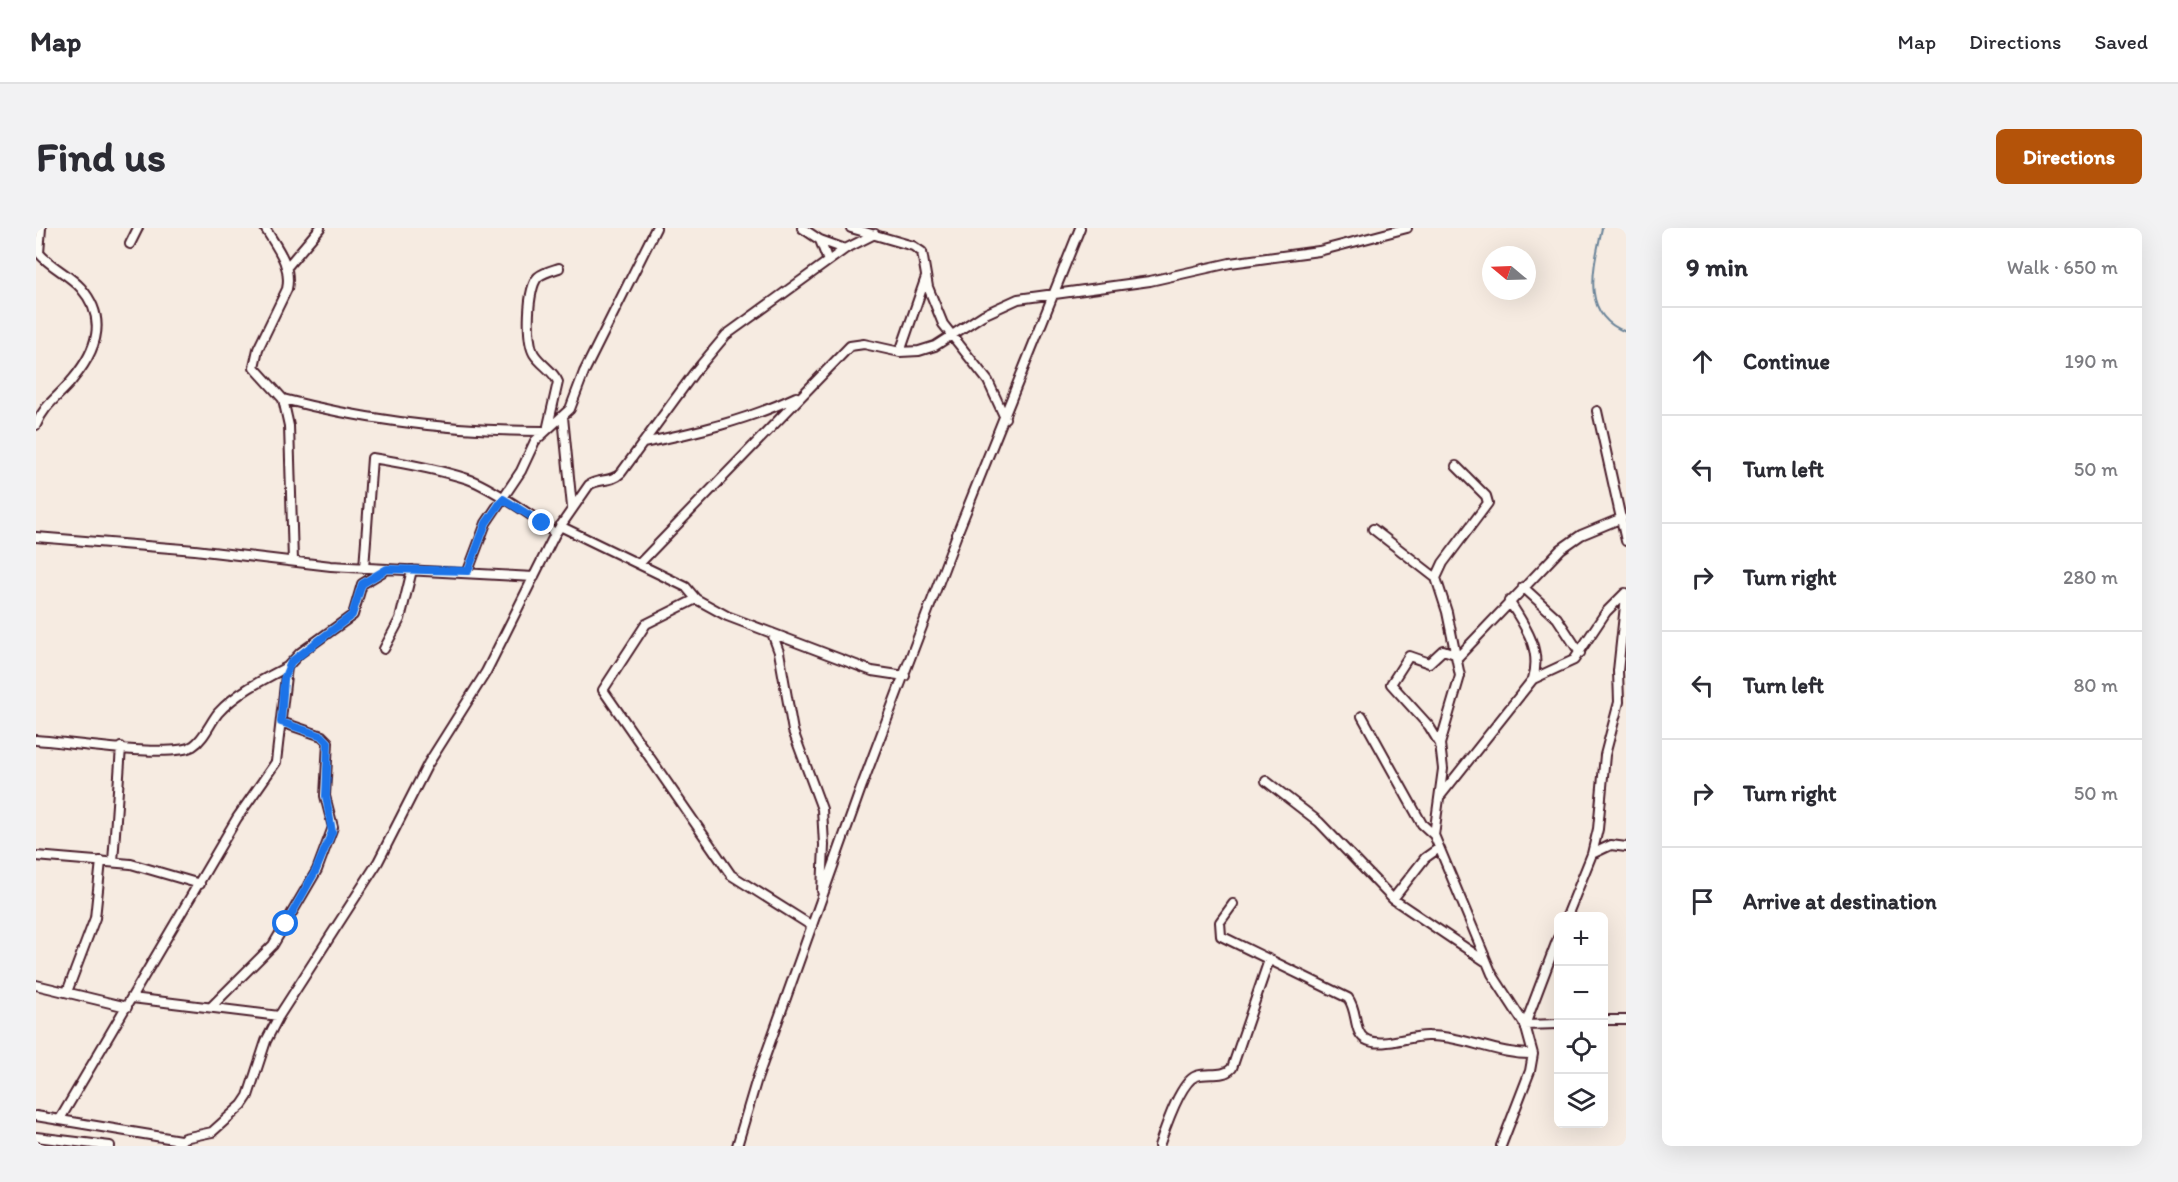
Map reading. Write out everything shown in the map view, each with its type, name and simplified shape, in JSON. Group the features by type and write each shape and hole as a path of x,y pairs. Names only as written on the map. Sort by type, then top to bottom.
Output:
{"street":[{"path":"36,425 49,401 68,385 81,368 97,334 99,317 82,289 39,253 41,228"},
{"path":"130,244 138,228"},
{"path":"265,228 287,267 287,289 253,363 255,371 283,399 341,412 464,429 546,428"},
{"path":"287,267 320,228"},
{"path":"468,571 486,523 503,499 535,441 546,428 563,417 570,409 584,372 656,228"},
{"path":"802,228 820,240 845,249"},
{"path":"851,228 919,250 924,256 928,287 950,336 988,381 1005,418"},
{"path":"736,1146 812,926 939,580 1080,228"},
{"path":"639,564 800,395 850,346 864,344 900,352 935,346 983,315 1018,299 1150,281 1230,263 1319,251 1407,228"},
{"path":"36,1116 178,1143 212,1132 242,1105 253,1083 266,1041 279,1016 378,862 428,764 486,672 555,534 572,507 590,484 617,477 719,342 845,249 875,234"},
{"path":"820,240 828,261"},
{"path":"546,428 558,382 553,372 533,351 529,342 529,319 535,282 542,275 560,268"},
{"path":"900,352 927,275"},
{"path":"643,443 680,436 773,408 800,395"},
{"path":"283,399 289,426 293,561"},
{"path":"1597,411 1626,541"},
{"path":"563,417 572,507"},
{"path":"364,568 372,458 416,465 470,480 555,534"},
{"path":"1436,578 1443,563 1488,503 1486,496 1456,466"},
{"path":"1456,656 1523,587 1573,540 1622,518"},
{"path":"560,526 687,587 696,599 727,616 872,671 905,676"},
{"path":"1373,529 1436,578 1447,612 1459,683 1440,744"},
{"path":"36,537 364,568 468,571 534,577"},
{"path":"36,740 171,751 191,747 198,742 218,713 231,701 262,680 288,667 300,653 352,615 362,584 387,569"},
{"path":"384,649 400,619 412,570"},
{"path":"1523,587 1557,618 1580,653"},
{"path":"1533,679 1574,660 1606,612 1626,594"},
{"path":"1569,912 1592,854 1598,829 1605,755 1619,702 1618,670 1626,594"},
{"path":"696,599 646,624 603,690 730,875 812,926"},
{"path":"1442,795 1533,679 1537,660 1536,650 1509,601"},
{"path":"772,633 793,731 822,809 824,844 821,902"},
{"path":"1434,835 1442,795 1443,754 1429,726 1391,684 1409,656 1429,663 1443,650 1456,656"},
{"path":"60,1119 248,801 276,762 288,667"},
{"path":"1362,716 1422,824 1434,835 1486,962 1500,988 1526,1026 1533,1054 1526,1081 1501,1146"},
{"path":"212,1006 273,945 316,870 332,832 326,796 328,742 322,736 281,722"},
{"path":"114,862 121,747"},
{"path":"1266,781 1318,822 1393,899 1486,962"},
{"path":"1592,854 1611,845 1626,847"},
{"path":"1393,899 1425,858 1439,848"},
{"path":"36,856 141,866 200,884"},
{"path":"67,992 95,918 101,861"},
{"path":"1233,904 1220,922 1221,936 1348,998 1355,1009 1358,1030 1368,1040 1379,1043 1418,1035 1449,1037 1512,1054 1533,1054"},
{"path":"1526,1026 1554,949"},
{"path":"1159,1146 1189,1081 1200,1076 1224,1074 1232,1068 1269,960"},
{"path":"36,985 127,1007"},
{"path":"132,998 279,1016"},
{"path":"1608,1020 1626,1020"},
{"path":"1526,1026 1554,1024"},
{"path":"36,1137 110,1146"}],"waterway":[{"path":"1602,228 1594,273 1593,288 1596,302 1601,314 1611,324 1626,332"}],"route":[{"path":"286,924 316,870 333,827 326,796 328,742 322,736 281,722 284,679 291,662 352,615 362,584 377,574 387,569 468,571 486,523 503,499 542,523"}]}
